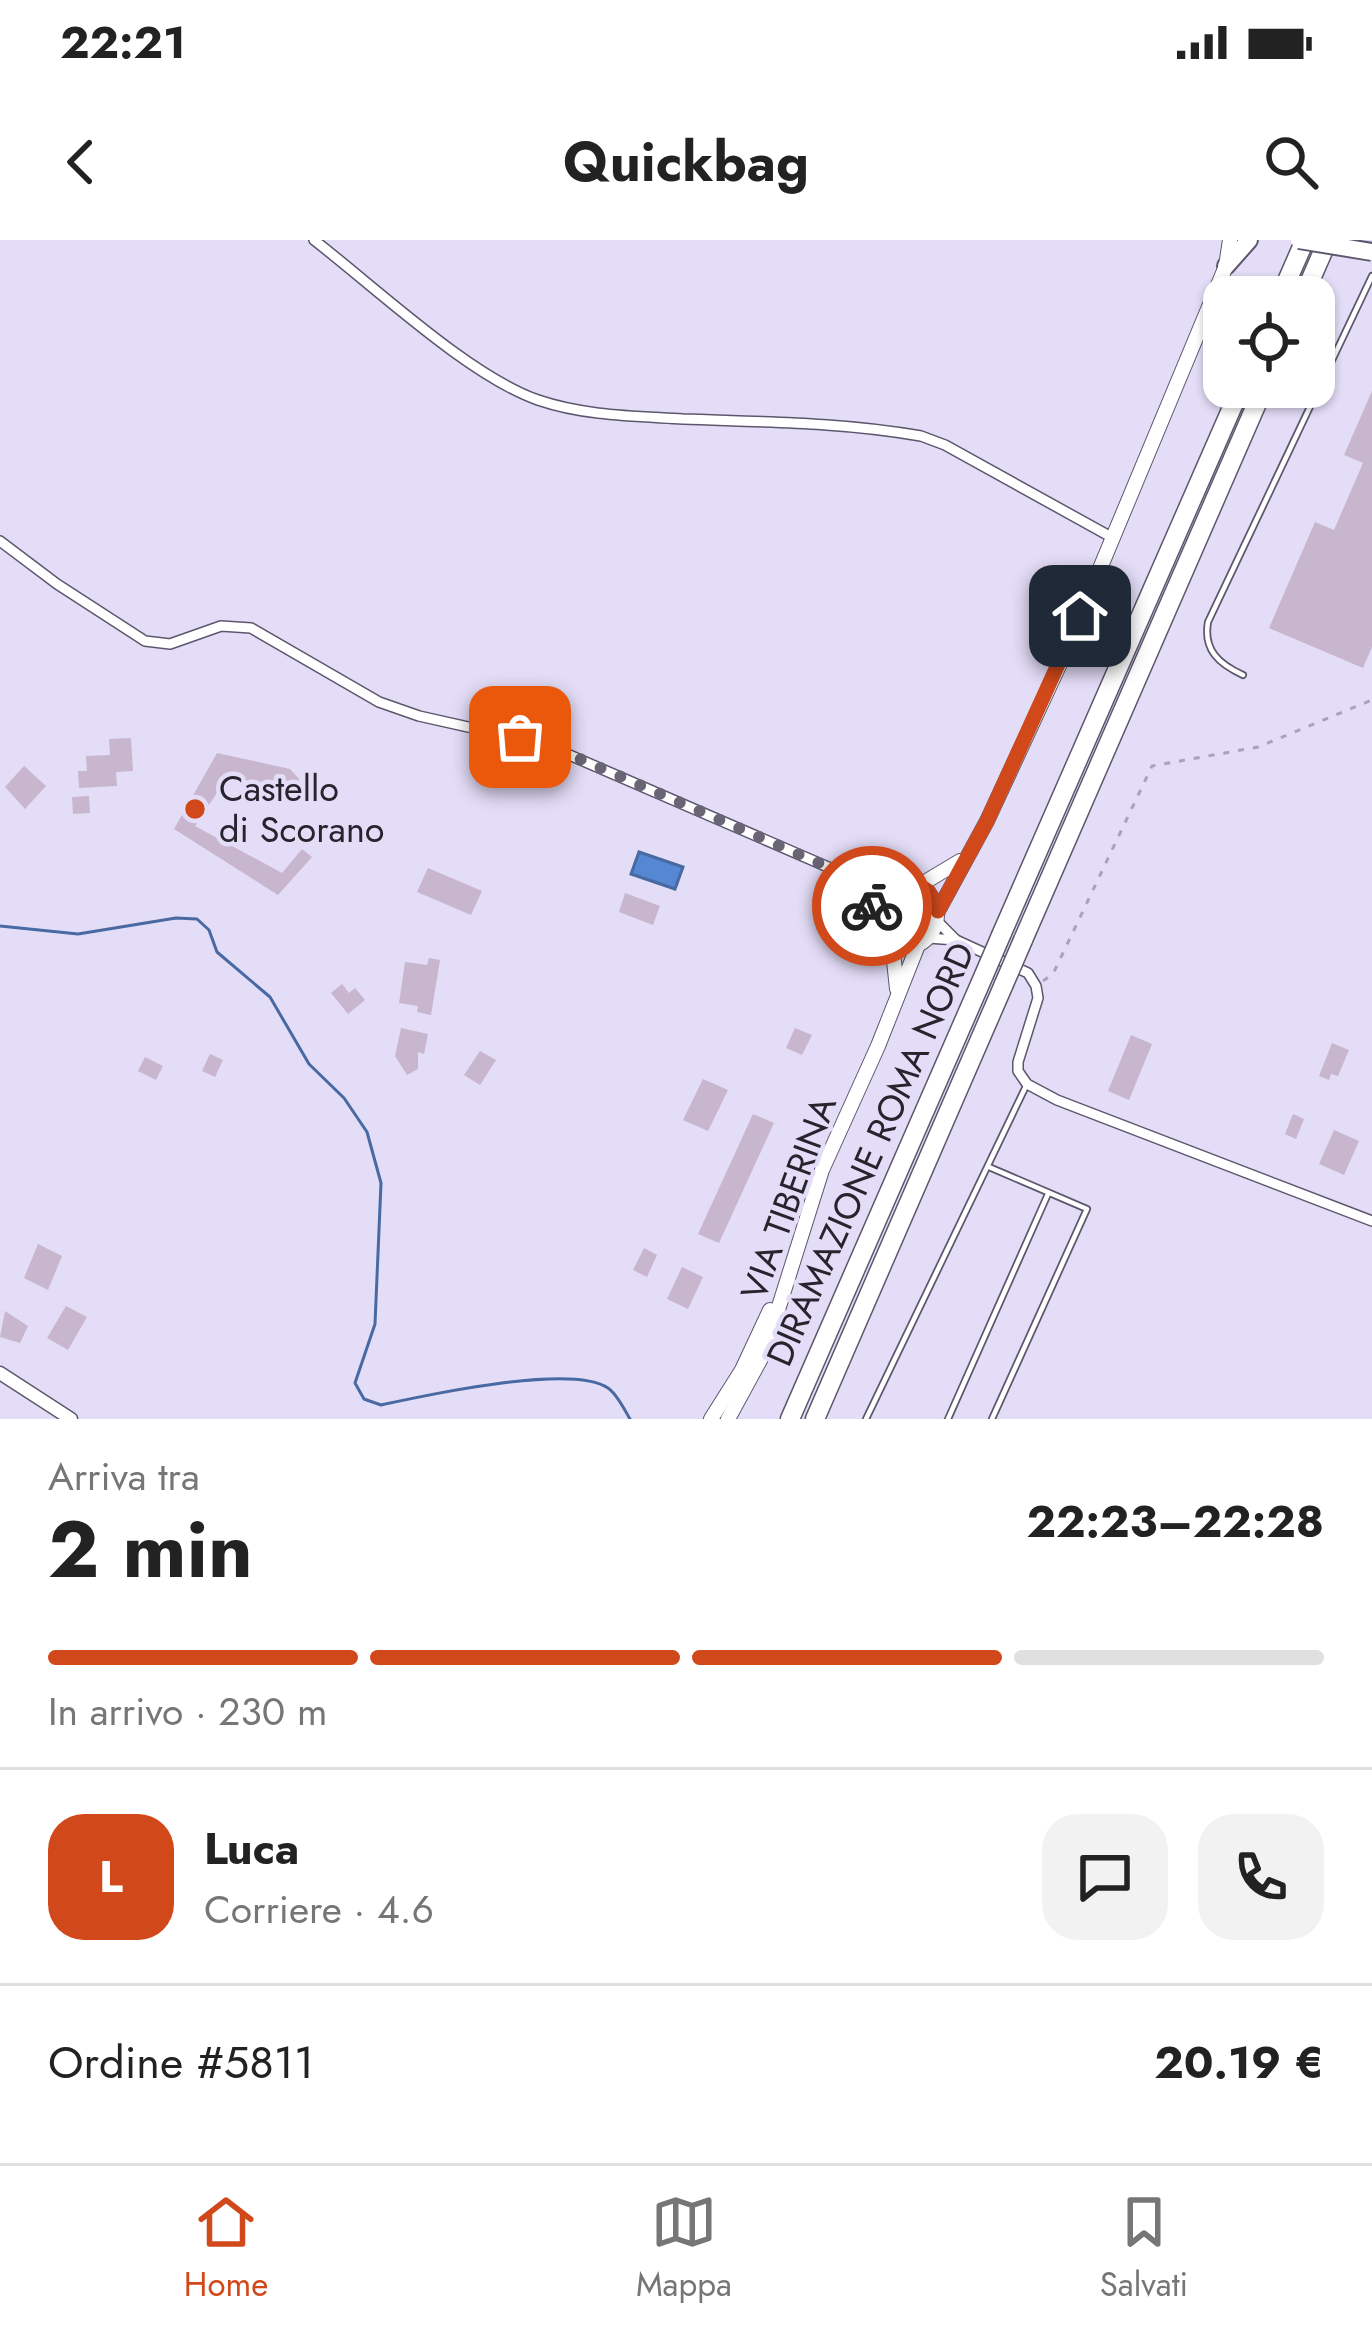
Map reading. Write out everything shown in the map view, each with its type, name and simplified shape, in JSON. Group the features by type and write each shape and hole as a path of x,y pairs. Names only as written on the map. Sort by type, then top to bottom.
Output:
{"highway":[{"path":"1288,276 1302,240 1372,252"},
{"path":"1312,276 1328,240"},
{"path":"1226,266 1240,241"},
{"name":"DIRAMAZIONE ROMA NORD","path":"790,1419 1231,408"},
{"name":"DIRAMAZIONE ROMA NORD","path":"814,1419 1255,408"}],"main road":[{"path":"884,940 900,947 923,942 969,854 1064,655 1226,266"},
{"path":"897,994 894,961 873,926 872,907 880,892 896,883 920,885 969,854"},
{"path":"920,885 935,901 937,916"},
{"name":"VIA TIBERINA","path":"728,1419 770,1338 797,1238 923,942"},
{"path":"711,1419 753,1350 797,1238"}],"street":[{"path":"314,240 441,340 534,399 602,415 921,436 1114,538"},
{"path":"0,541 145,641 170,644 212,628 245,626 379,703 544,744 844,874 861,886 872,907"},
{"path":"844,874 896,883"},
{"path":"937,916 956,940 1028,973 1036,986 1038,998 1018,1062 1027,1084 1077,1108 1372,1221"},
{"path":"923,942 956,940"},
{"path":"0,1373 71,1419"}],"lane":[{"path":"1243,675 1210,650 1208,622 1372,277"},
{"path":"866,1419 1027,1084"},
{"path":"989,1167 1087,1209 992,1419"},
{"path":"948,1419 1049,1193"}],"path":[{"path":"1036,986 1053,974 1152,766 1258,747 1372,700"}],"shaded area":[{"path":"904,892 920,899 927,915 920,931 904,938 888,931 881,915 888,899"}],"water":[{"path":"639,852 683,867 675,889 631,874"}],"building":[{"path":"1372,391 1372,647 1363,668 1269,628 1315,522 1334,530 1363,463 1344,455"},
{"path":"131,738 133,771 116,772 117,786 79,788 78,771 87,771 86,756 110,755 109,739"},
{"name":"Castello di Scorano","path":"217,753 290,769 299,779 296,792 267,783 265,792 250,787 252,782 228,776 195,826 282,873 302,849 312,857 278,895 174,829"},
{"path":"24,766 46,786 25,809 5,787"},
{"path":"89,796 90,813 73,814 72,797"},
{"path":"428,868 482,891 471,915 417,892"},
{"path":"625,893 660,906 653,925 619,912"},
{"path":"429,958 440,960 431,1015 417,1012 418,1006 399,1003 405,962 427,965"},
{"path":"342,984 349,993 355,988 365,1000 348,1014 331,993"},
{"path":"401,1028 428,1034 424,1054 418,1052 418,1069 407,1075 395,1056"},
{"path":"795,1028 812,1035 802,1055 786,1048"},
{"path":"1131,1035 1152,1044 1129,1100 1108,1091"},
{"path":"1332,1043 1349,1050 1338,1076 1331,1074 1329,1080 1319,1076"},
{"path":"480,1051 496,1060 480,1085 464,1075"},
{"path":"210,1054 223,1060 215,1077 202,1071"},
{"path":"145,1057 163,1066 156,1080 138,1071"},
{"path":"703,1079 728,1090 708,1131 683,1120"},
{"path":"753,1114 774,1123 719,1243 698,1234"},
{"path":"1293,1114 1304,1119 1296,1139 1285,1134"},
{"path":"1334,1130 1359,1141 1344,1175 1319,1164"},
{"path":"38,1244 62,1256 48,1290 24,1278"},
{"path":"644,1248 657,1255 647,1277 633,1270"},
{"path":"682,1267 703,1277 688,1309 667,1299"},
{"path":"66,1306 87,1317 68,1350 47,1338"},
{"path":"5,1311 28,1326 20,1343 0,1337"}],"waterway":[{"path":"0,926 78,934 176,918 197,919 209,930 217,952 270,997 309,1064 344,1098 367,1132 381,1183 375,1324 355,1383 364,1399 381,1405 498,1383 564,1379 608,1388 630,1419"}],"way so far":[{"path":"520,737 844,874 861,886 872,906"}],"place":[{"name":"Castello di Scorano","path":"195,809"}],"route":[{"path":"872,906 887,886 904,881 929,892 938,911 987,821 1080,616"}]}
